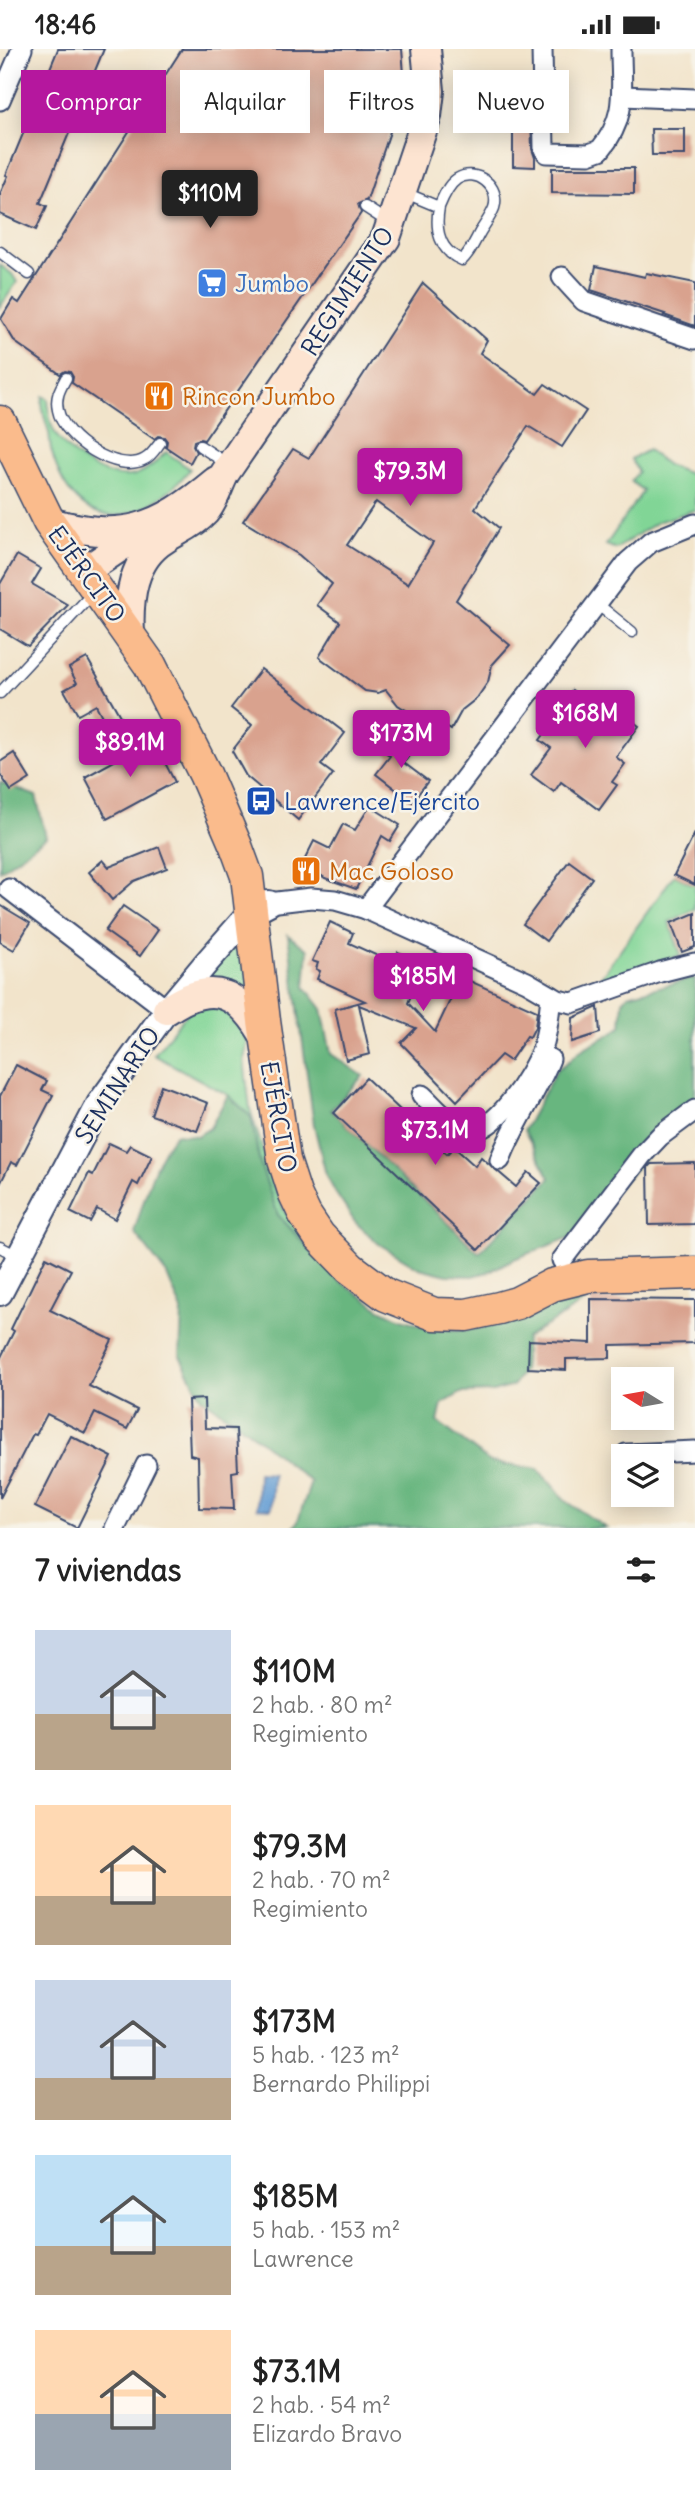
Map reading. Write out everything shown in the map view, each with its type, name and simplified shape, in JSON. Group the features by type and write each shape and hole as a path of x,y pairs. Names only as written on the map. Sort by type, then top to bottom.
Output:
{"main road":[{"name":"REGIMIENTO","path":"130,635 131,596 136,573 142,562 162,540 193,523 206,511 228,470 380,248 392,224 423,131 429,104 426,49"},
{"name":"EJÉRCITO","path":"0,422 48,521 150,665 205,774 260,908 304,1156 313,1186 335,1223 363,1252 386,1270 412,1285 437,1293 463,1294 493,1288 562,1260 585,1255 695,1253"},
{"name":"REGIMIENTO","path":"91,580 154,522 192,499 228,470"},
{"name":"REGIMIENTO","path":"48,521 99,532 132,529 154,522"},
{"name":"EJÉRCITO","path":"260,908 266,1039 284,1160 305,1215 328,1247 363,1279 386,1295 434,1314 466,1315 517,1303 552,1285 578,1278 695,1273"},
{"path":"167,1010 196,993 218,993 247,1010 266,1039"}],"street":[{"path":"0,100 22,49"},
{"path":"542,49 544,149 547,153 589,154 600,150 619,119 623,96 621,49"},
{"path":"623,96 695,99"},
{"path":"562,277 584,301 695,339"},
{"path":"366,909 596,603 636,554 664,535 695,524"},
{"path":"9,889 167,1010"},
{"path":"260,908 311,898 335,900 366,909 527,982 564,1002 572,1003 660,972 695,963"},
{"name":"SEMINARIO","path":"0,1293 9,1252 92,1115 167,1010 260,908"},
{"path":"422,1095 464,1129 475,1130 489,1124 515,1095 539,1057 547,1029 551,996"},
{"path":"500,1160 553,1051 556,1023 551,996"},
{"path":"562,1260 642,1155 660,1136 695,1109"},
{"path":"674,1452 695,1451"},
{"path":"115,1528 146,1465"}],"lane":[{"path":"483,177 491,184 495,196 494,207 462,260 450,252 437,233 439,207 449,187 458,178 483,177"},
{"path":"403,191 439,207"},
{"path":"365,207 392,224"},
{"path":"0,252 29,274"},
{"path":"66,379 58,393 58,414 71,434 89,448 101,456 127,463 145,459 160,443"},
{"path":"200,446 228,470"},
{"path":"0,692 91,580"},
{"path":"596,603 632,632"}],"green space":[{"path":"0,265 12,274 17,282 0,307"},
{"path":"43,396 48,399 54,432 72,452 91,466 114,475 135,475 148,468 166,452 190,469 170,490 145,507 127,514 96,512 73,495 56,466 43,410"},
{"path":"648,450 667,465 695,476 695,510 657,522 616,549 606,545 643,491 631,481 638,472 631,459"},
{"path":"0,782 36,796 46,837 0,871"},
{"path":"674,875 692,884 695,881 695,909 669,922 681,955 606,983 600,978"},
{"path":"243,933 254,997 204,980"},
{"path":"288,935 308,950 305,987 322,1009 331,1054 363,1076 331,1110 479,1253 550,1178 524,1130 557,1069 580,1051 621,1026 623,1001 628,995 695,978 695,1105 571,1237 488,1272 472,1276 447,1275 419,1268 379,1244 355,1222 326,1175 314,1125"},
{"path":"192,1007 227,1007 249,1033 244,1060 250,1109 284,1211 300,1230 310,1249 278,1215 260,1164 251,1117 228,1095 154,1055"},
{"path":"228,1095 251,1117 260,1164 278,1215 336,1278 380,1309 432,1329 468,1330 506,1323 573,1295 584,1302 526,1338 523,1370 513,1386 493,1392 461,1393 442,1404 438,1422 490,1462 538,1469 566,1501 606,1528 293,1528 311,1482 201,1397 180,1356 182,1311 167,1275 134,1232 150,1180 168,1144 176,1134 197,1136 210,1128"}],"water":[{"path":"258,1473 273,1474 271,1509 257,1508"}],"building":[{"path":"58,49 104,49 95,70 49,70"},
{"path":"182,49 402,49 404,70 324,70 324,133 390,133 367,200 358,204 361,213 204,440 194,441 196,452 190,463 166,447 167,441 164,437 158,436 154,439 72,383 70,372 60,374 15,342 1,319 13,299 19,303 128,133 166,133 166,74"},
{"path":"651,129 685,129 685,155 652,155"},
{"path":"23,133 69,133 40,203 47,206 36,230 0,214 0,194 8,176 6,175"},
{"path":"513,133 532,133 535,167 513,166"},
{"path":"552,168 634,168 634,194 552,193"},
{"path":"596,266 645,277 646,273 695,283 695,326 591,290"},
{"path":"423,283 487,340 480,353 537,394 545,384 586,411 562,447 528,426 475,508 499,528 456,600 510,645 492,665 488,682 477,698 462,710 451,730 435,720 414,715 398,705 386,690 378,693 365,691 319,657 340,622 317,605 332,584 299,555 243,521 293,449 309,458","holes":["376,502 433,543 408,584 347,545"]},
{"path":"17,555 41,569 32,584 68,605 28,646 0,629 0,584"},
{"path":"87,658 120,716 106,724 96,705 78,715 64,690 77,683 69,668"},
{"path":"261,669 345,733 321,765 333,774 298,820 246,776 232,751 252,725 231,708"},
{"path":"572,690 610,718 616,709 639,726 616,757 625,764 612,782 617,785 599,810 561,782 554,792 531,775 551,748 540,740 566,705 562,703"},
{"path":"393,735 413,750 404,763 428,781 412,802 376,774 390,756 382,749"},
{"path":"153,740 175,782 107,819 85,777"},
{"path":"14,753 30,779 11,791 0,774 0,762"},
{"path":"370,806 400,825 390,841 382,836 356,889 325,878 303,863 314,841 330,849 343,824 355,830"},
{"path":"695,833 695,885 674,875"},
{"path":"159,847 167,868 134,881 112,900 89,872 103,860 109,867"},
{"path":"569,861 592,878 546,941 523,924"},
{"path":"0,905 30,923 14,950 0,942"},
{"path":"123,906 158,930 140,956 105,931"},
{"path":"695,913 695,947 682,952 671,923"},
{"path":"330,922 353,933 349,943 393,963 398,952 424,963 408,1003 435,1032 461,977 537,1011 535,1027 530,1037 527,1036 510,1061 501,1055 457,1101 401,1043 416,1028 359,1005 370,1054 346,1060 335,1009 365,1001 317,979 320,971 316,969 318,963 312,961"},
{"path":"598,1007 600,1033 572,1042 573,1018"},
{"path":"16,1065 47,1081 42,1090 53,1095 17,1165 11,1162 0,1184 0,1096"},
{"path":"366,1078 447,1154 454,1147 475,1166 481,1157 516,1187 528,1172 541,1183 478,1250 334,1113"},
{"path":"161,1085 208,1103 197,1131 151,1115"},
{"path":"109,1143 126,1151 130,1145 152,1156 138,1185 133,1182 115,1219 97,1209 90,1222 70,1212 89,1173 93,1175"},
{"path":"695,1163 695,1224 649,1225 648,1167 651,1164"},
{"path":"46,1257 71,1270 50,1310 112,1340 89,1386 137,1410 127,1429 95,1413 85,1433 47,1414 36,1435 33,1434 0,1498 0,1359 14,1331 11,1329"},
{"path":"591,1299 695,1300 695,1343 610,1345 610,1358 566,1359 566,1370 528,1368 529,1340 591,1343"},
{"path":"204,1399 205,1428 236,1429 238,1471 232,1472 234,1509 199,1508 198,1457 190,1455 188,1400"},
{"path":"71,1436 112,1457 77,1528 35,1507"}],"place":[{"name":"Jumbo","path":"212,283"},
{"name":"Rincon Jumbo","path":"159,396"},
{"name":"Lawrence/Ejército","path":"261,801"},
{"name":"Mac Goloso","path":"306,871"}]}
